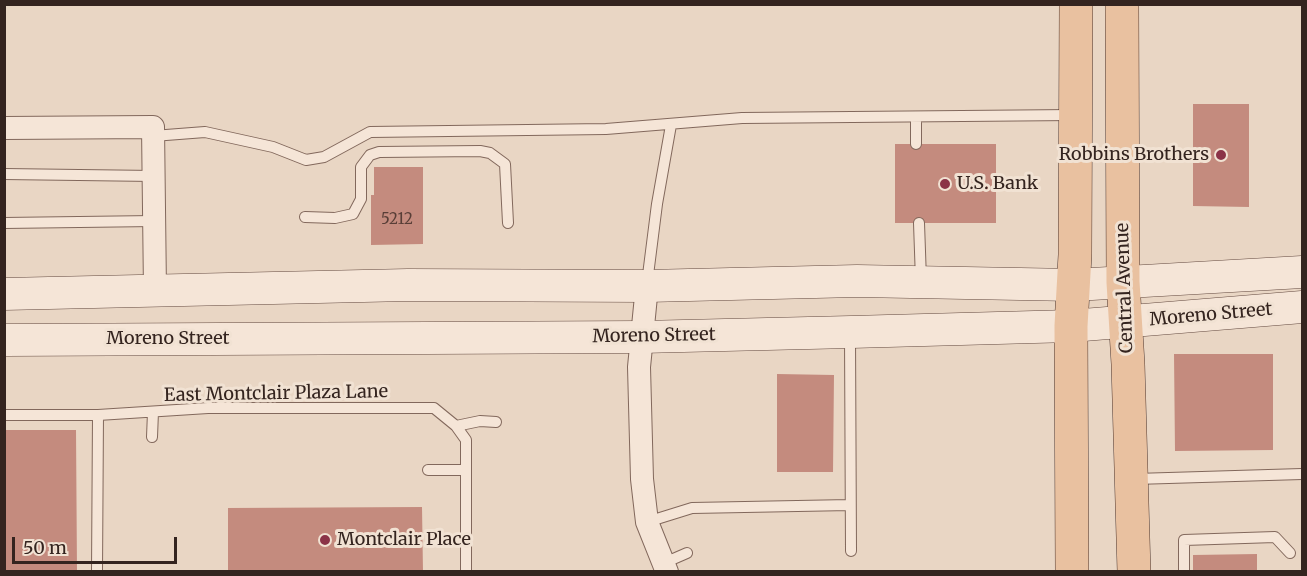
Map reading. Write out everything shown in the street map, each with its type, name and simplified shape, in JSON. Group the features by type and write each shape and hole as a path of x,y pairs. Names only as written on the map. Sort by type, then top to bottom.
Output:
{"main road":[{"path":"1072,572 1071,326 1074,285 1076,4"},
{"name":"Central Avenue","path":"1122,4 1123,282 1134,572"}],"street":[{"path":"4,128 153,131 155,291"},
{"name":"Moreno Street","path":"4,294 408,285 647,286 857,281 1074,285 1302,272"},
{"path":"647,286 639,367 642,479 647,522 666,567"},
{"name":"Moreno Street","path":"4,340 641,337 850,332 1071,326 1182,319 1302,307"}],"lane":[{"path":"153,131 205,132 273,147 306,160 324,157 370,132 606,129 742,118 1076,115"},
{"path":"916,117 916,144"},
{"path":"647,286 657,204 671,125"},
{"path":"305,217 335,218 353,214 360,199 361,167 370,155 379,152 480,151 490,153 505,165 508,223"},
{"path":"4,174 154,176"},
{"path":"4,223 154,221"},
{"path":"919,223 922,283"},
{"path":"850,332 850,551"},
{"name":"East Montclair Plaza Lane","path":"4,415 98,415 208,408 434,408 456,426"},
{"path":"152,437 153,412"},
{"path":"97,572 98,415"},
{"path":"466,572 466,440 456,426 480,421 496,422"},
{"path":"428,470 466,470"},
{"path":"1131,479 1302,474"},
{"path":"647,522 692,507 850,505"},
{"path":"1184,572 1184,540 1275,537 1290,553"},
{"path":"666,567 687,553"}],"building":[{"name":"Robbins Brothers","path":"1193,104 1249,104 1249,207 1193,206"},
{"name":"U.S. Bank","path":"895,144 996,144 996,223 895,223"},
{"path":"374,167 423,167 423,244 371,245 371,195 374,195"},
{"path":"1174,354 1273,354 1273,450 1175,451"},
{"path":"777,374 834,375 833,472 777,472"},
{"path":"4,430 76,430 77,572 4,572"},
{"name":"Montclair Place","path":"422,507 423,572 228,572 228,508"},
{"path":"1257,554 1257,572 1193,572 1193,555"}],"place":[{"name":"Robbins Brothers","path":"1221,155"},
{"name":"U.S. Bank","path":"945,184"},
{"name":"Montclair Place","path":"325,540"}]}
